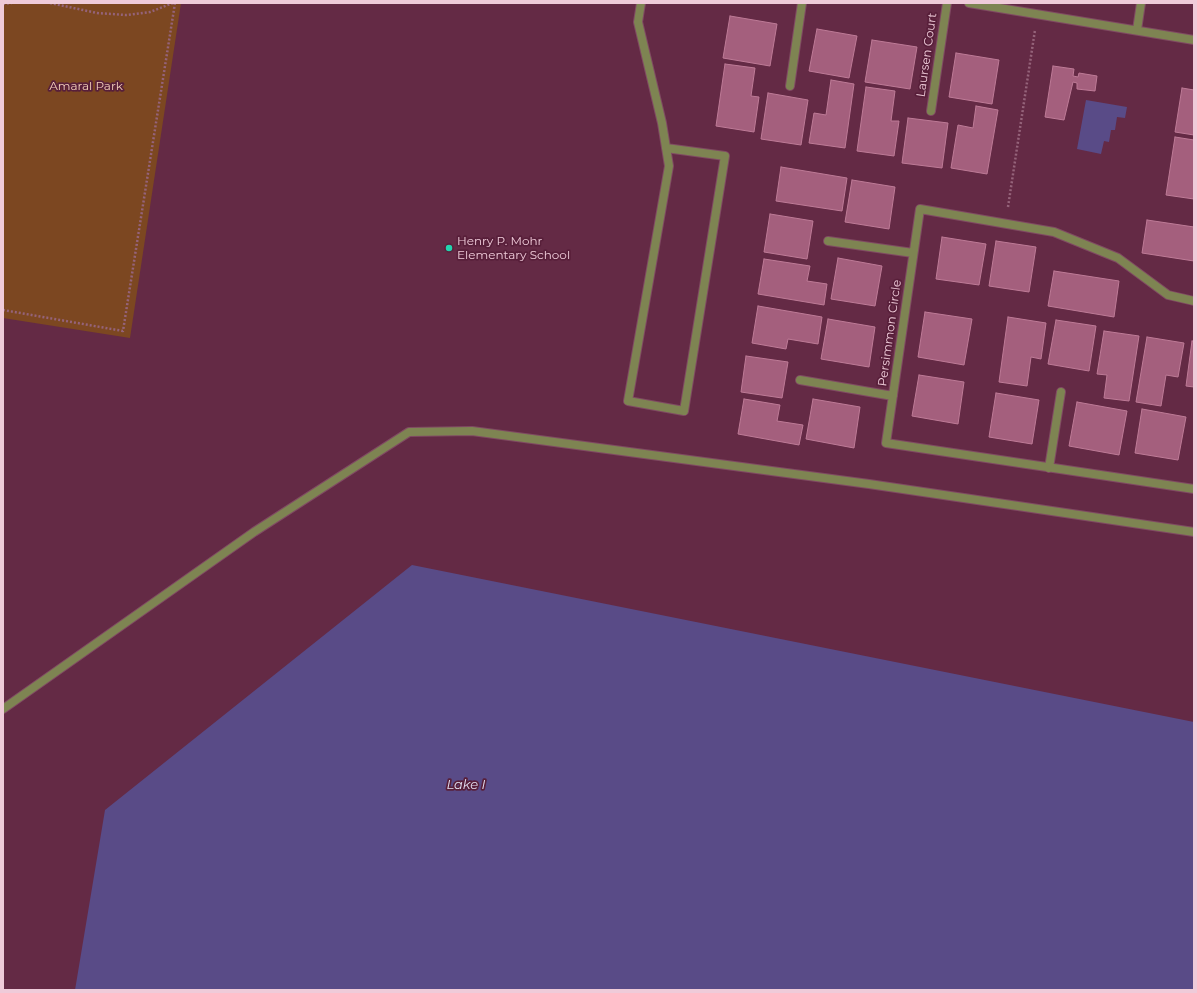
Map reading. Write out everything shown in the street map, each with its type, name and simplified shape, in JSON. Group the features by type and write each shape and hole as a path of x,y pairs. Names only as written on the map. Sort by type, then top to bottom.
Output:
{"street":[{"path":"641,3 638,22 669,166 628,401 684,411 725,156 666,148"},
{"path":"790,86 802,3"},
{"name":"Laursen Court","path":"931,111 946,3"},
{"path":"969,3 996,5 1037,14 1194,40"},
{"path":"1137,30 1141,3"},
{"name":"Persimmon Circle","path":"1194,301 1168,295 1118,258 1061,234 920,209 886,444 1194,488"},
{"path":"828,241 913,253"},
{"path":"800,380 892,396"},
{"path":"1050,468 1061,392"},
{"path":"3,709 254,532 409,432 480,432 869,484 1194,532"}],"path":[{"path":"3,4 12,3"},
{"path":"3,310 123,330 174,3 150,12 126,15 97,13 50,3"},
{"path":"1005,223 1037,14"}],"green space":[{"name":"Amaral Park","path":"3,3 181,3 130,338 3,318"}],"water":[{"path":"1086,100 1127,107 1125,118 1117,117 1115,130 1111,130 1109,142 1104,141 1101,154 1077,149"},
{"name":"Lake I","path":"412,565 1194,722 1194,990 75,990 105,810"}],"building":[{"path":"730,16 777,24 770,66 723,58"},
{"path":"817,29 857,36 849,78 809,71"},
{"path":"872,40 917,47 910,89 865,82"},
{"path":"956,53 999,60 992,104 949,97"},
{"path":"725,64 755,68 751,96 759,97 754,132 716,126"},
{"path":"1053,66 1074,69 1073,76 1078,77 1079,73 1097,76 1095,91 1077,89 1077,83 1073,82 1064,120 1045,117"},
{"path":"831,80 854,84 845,148 809,143 814,113 826,115"},
{"path":"866,87 895,91 891,121 899,121 894,156 857,151"},
{"path":"1182,88 1194,90 1194,135 1175,132"},
{"path":"768,93 808,100 801,145 761,139"},
{"path":"976,106 998,110 987,174 951,168 958,125 973,128"},
{"path":"908,118 948,123 942,168 902,163"},
{"path":"1175,137 1194,140 1194,199 1166,195"},
{"path":"781,167 847,178 842,211 776,201"},
{"path":"852,180 895,187 889,229 845,222"},
{"path":"770,214 813,221 807,259 764,252"},
{"path":"1147,220 1194,227 1194,261 1142,253"},
{"path":"942,237 986,244 979,285 936,279"},
{"path":"996,241 1036,247 1029,292 989,286"},
{"path":"838,258 882,266 875,306 831,299"},
{"path":"764,259 810,266 807,281 827,284 824,305 758,294"},
{"path":"1054,271 1119,281 1114,317 1048,306"},
{"path":"758,306 822,317 818,344 788,339 786,349 752,343"},
{"path":"925,312 972,319 964,365 918,357"},
{"path":"1008,317 1046,323 1041,359 1031,357 1027,386 999,382"},
{"path":"828,319 875,327 869,367 821,359"},
{"path":"1056,320 1096,326 1089,371 1048,364"},
{"path":"1104,331 1139,336 1129,401 1104,398 1107,375 1097,374"},
{"path":"1147,337 1184,343 1178,377 1166,375 1161,406 1136,402"},
{"path":"1192,341 1194,341 1194,387 1186,386"},
{"path":"746,356 788,362 782,398 741,392"},
{"path":"919,375 964,382 958,424 912,416"},
{"path":"996,393 1039,400 1032,444 989,437"},
{"path":"744,399 780,405 777,421 803,425 799,445 738,434"},
{"path":"813,399 860,407 854,448 806,439"},
{"path":"1077,402 1127,411 1119,455 1069,446"},
{"path":"1142,409 1186,417 1178,460 1135,453"}],"place":[{"name":"Henry P. Mohr Elementary School","path":"449,248"}]}
